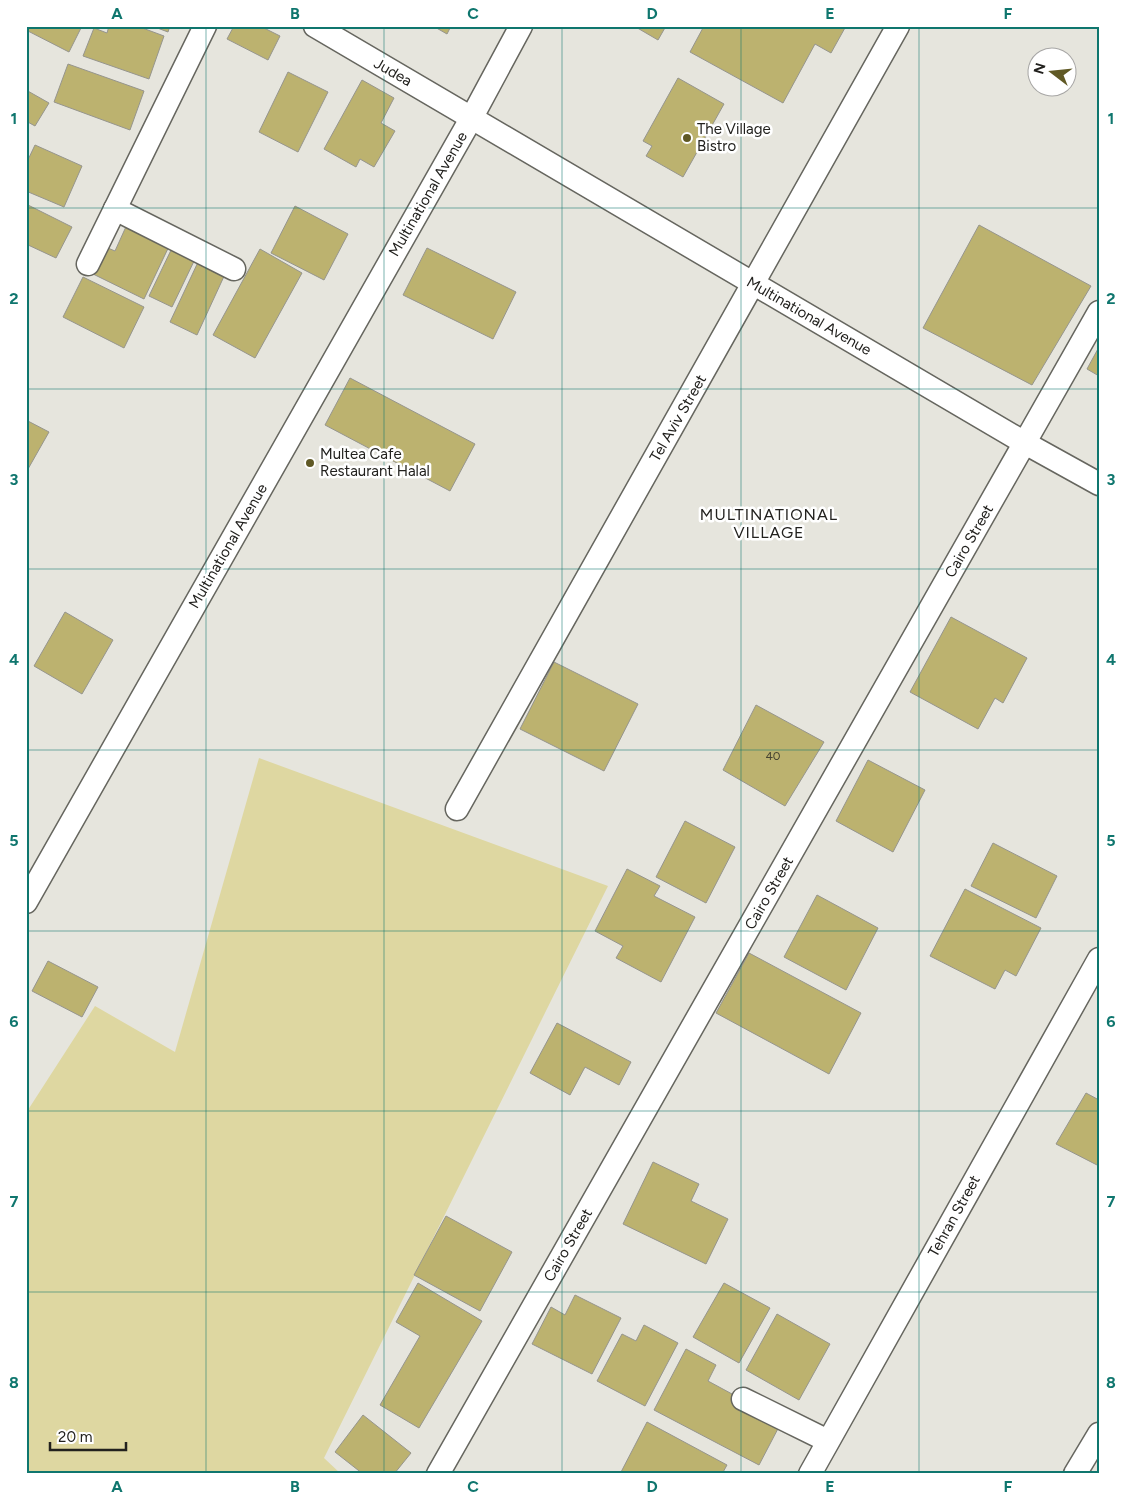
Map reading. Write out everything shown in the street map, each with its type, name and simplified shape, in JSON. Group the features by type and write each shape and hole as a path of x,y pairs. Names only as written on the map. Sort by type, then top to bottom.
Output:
{"street":[{"path":"88,264 206,26"},
{"name":"Judea","path":"314,26 472,117"},
{"path":"472,117 521,26"},
{"name":"Tel Aviv Street","path":"457,809 898,26"},
{"name":"Multinational Avenue","path":"26,902 472,117 1025,443 1099,484"},
{"path":"115,209 234,269"},
{"name":"Cairo Street","path":"438,1474 1099,312"},
{"name":"Tehran Street","path":"810,1474 1099,959"},
{"path":"743,1399 828,1441"},
{"path":"1075,1474 1099,1434"}],"shaded area":[{"path":"259,758 608,886 324,1458 341,1474 26,1474 26,1113 95,1006 175,1052"}],"building":[{"path":"26,26 82,26 69,52 26,30"},
{"path":"109,26 137,26 164,36 149,79 83,56 94,28 107,33"},
{"path":"152,26 170,26 168,32"},
{"path":"234,26 260,26 280,36 268,60 227,39"},
{"path":"433,26 451,26 447,34"},
{"path":"634,26 666,26 658,40"},
{"path":"704,26 846,26 831,53 815,44 783,103 690,52"},
{"path":"68,64 144,91 130,130 54,102"},
{"path":"288,72 328,92 298,152 259,132"},
{"path":"678,78 724,104 683,177 646,156 652,146 643,141"},
{"path":"362,80 394,98 381,123 395,131 374,167 360,159 356,167 324,149"},
{"path":"26,90 49,103 35,126 26,121"},
{"path":"35,145 82,166 64,207 26,191 26,164"},
{"path":"26,204 72,227 56,258 26,244"},
{"path":"295,206 348,234 324,280 271,253"},
{"path":"129,220 172,240 144,299 91,273 103,246 115,251"},
{"path":"979,225 1091,286 1032,385 923,328"},
{"path":"173,246 196,257 172,307 149,296"},
{"path":"427,248 516,292 493,339 403,295"},
{"path":"260,249 302,273 255,358 213,335"},
{"path":"199,260 226,272 197,335 170,322"},
{"path":"83,277 144,307 124,348 63,317"},
{"path":"1099,347 1099,376 1087,369"},
{"path":"350,378 475,444 450,491 325,425"},
{"path":"26,420 49,432 28,469 26,468"},
{"path":"65,612 113,640 82,694 34,666"},
{"path":"951,617 1027,658 1003,703 995,698 978,729 910,692"},
{"path":"554,662 638,704 604,771 520,729"},
{"path":"756,705 824,742 785,806 723,770"},
{"path":"868,760 925,790 893,852 836,821"},
{"path":"685,821 735,847 706,903 656,877"},
{"path":"993,843 1057,876 1036,918 971,886"},
{"path":"627,869 660,886 654,896 695,917 661,982 616,958 623,946 595,931"},
{"path":"965,889 1041,928 1016,976 1005,970 995,989 930,956"},
{"path":"817,895 878,928 846,990 784,957"},
{"path":"749,953 861,1013 829,1074 716,1013"},
{"path":"48,961 98,987 82,1017 32,991"},
{"path":"557,1023 631,1062 619,1085 585,1067 570,1095 530,1073"},
{"path":"1086,1093 1099,1100 1099,1166 1056,1144"},
{"path":"653,1162 699,1184 691,1201 728,1219 706,1264 623,1224"},
{"path":"446,1216 512,1252 480,1311 414,1275"},
{"path":"418,1283 482,1321 419,1428 380,1405 420,1336 396,1322"},
{"path":"724,1283 770,1308 739,1363 693,1337"},
{"path":"575,1295 621,1318 592,1374 532,1344 551,1307 565,1315"},
{"path":"777,1314 830,1344 799,1400 746,1370"},
{"path":"644,1325 678,1343 645,1406 597,1381 622,1334 636,1341"},
{"path":"686,1349 716,1365 708,1381 782,1421 759,1465 654,1410"},
{"path":"363,1415 411,1453 394,1474 363,1474 335,1452"},
{"path":"647,1422 727,1465 722,1474 620,1474"}],"place":[{"name":"The Village Bistro","path":"687,138"},
{"name":"Multea Cafe Restaurant Halal","path":"310,463"}],"district":[{"name":"MULTINATIONAL VILLAGE","path":"769,523"}]}
